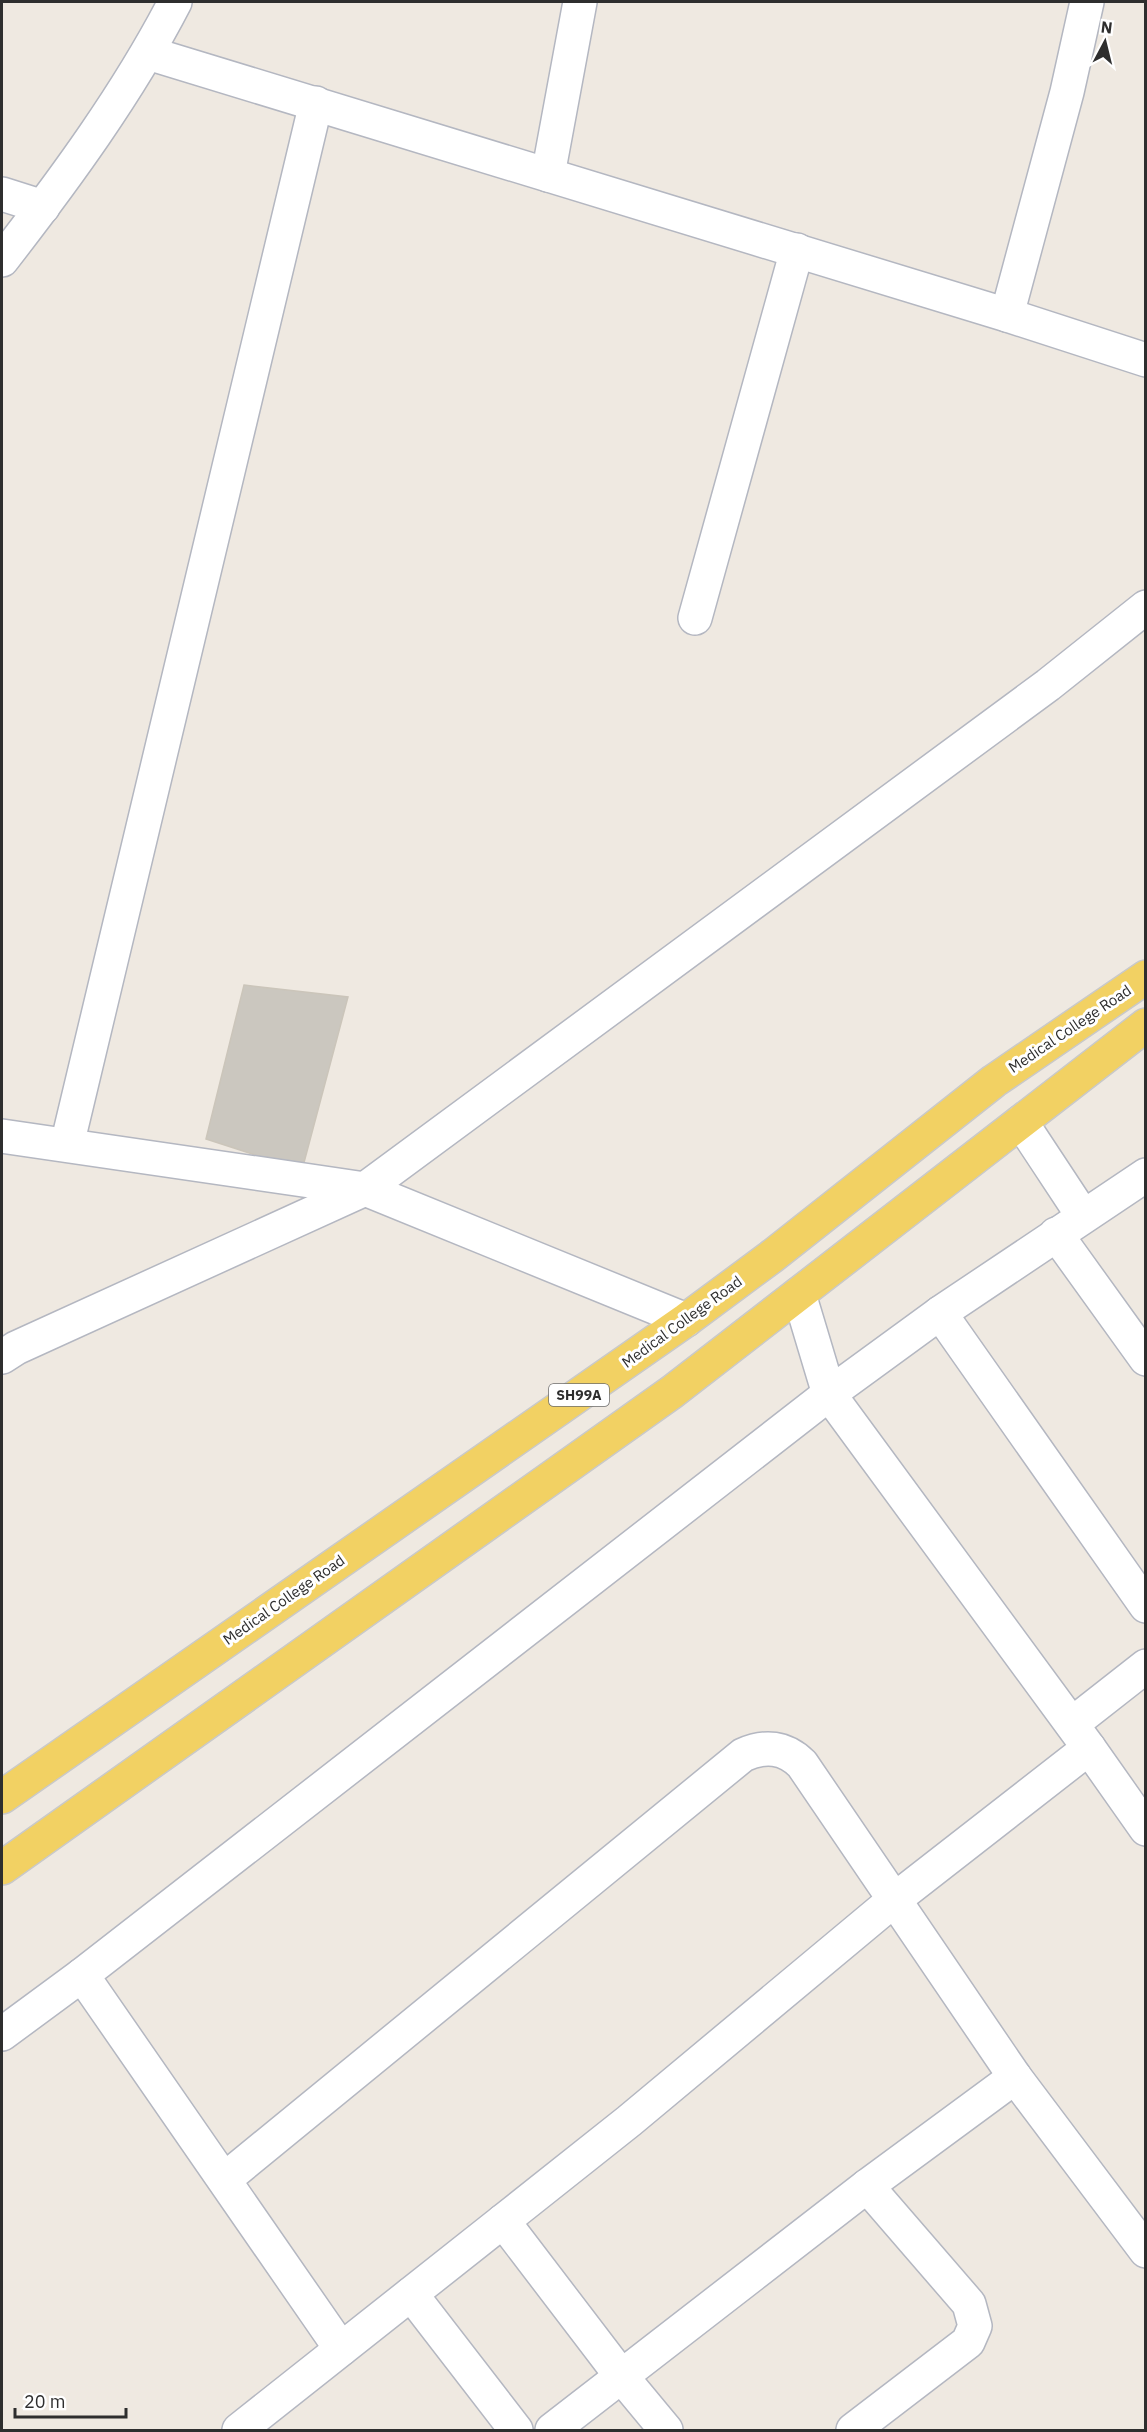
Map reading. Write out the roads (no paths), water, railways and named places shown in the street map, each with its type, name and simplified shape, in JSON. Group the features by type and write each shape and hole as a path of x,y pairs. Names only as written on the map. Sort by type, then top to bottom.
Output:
{"main road":[{"name":"Medical College Road","path":"2,1797 686,1320 771,1257 994,1081 1146,977"},
{"path":"2,1868 672,1392 1146,1025"}],"street":[{"path":"2,260 43,207 148,53 175,2"},
{"path":"548,174 580,2"},
{"path":"1007,315 1067,92 1088,2"},
{"path":"148,53 797,250 1146,360"},
{"path":"67,1145 316,103"},
{"path":"2,194 43,207"},
{"path":"694,618 797,250"},
{"path":"2,1357 16,1348 365,1189 1048,685 1146,607"},
{"path":"1021,1122 1083,1216"},
{"path":"2,1136 365,1189 686,1320"},
{"path":"2,2034 82,1975 830,1394 940,1313 1146,1175"},
{"path":"1056,1234 1146,1359"},
{"path":"799,1294 830,1394 1081,1736 1146,1829"},
{"path":"940,1313 1146,1606"},
{"path":"239,2430 629,2121 894,1900 1081,1736 1146,1666"},
{"path":"225,2179 734,1762 756,1749 775,1749 792,1755 802,1764 1015,2077 1146,2251"},
{"path":"82,1975 341,2349"},
{"path":"552,2430 867,2186 1015,2077"},
{"path":"853,2430 968,2342 975,2326 969,2304 867,2186"},
{"path":"502,2221 622,2378 666,2430"},
{"path":"411,2294 516,2430"}]}
